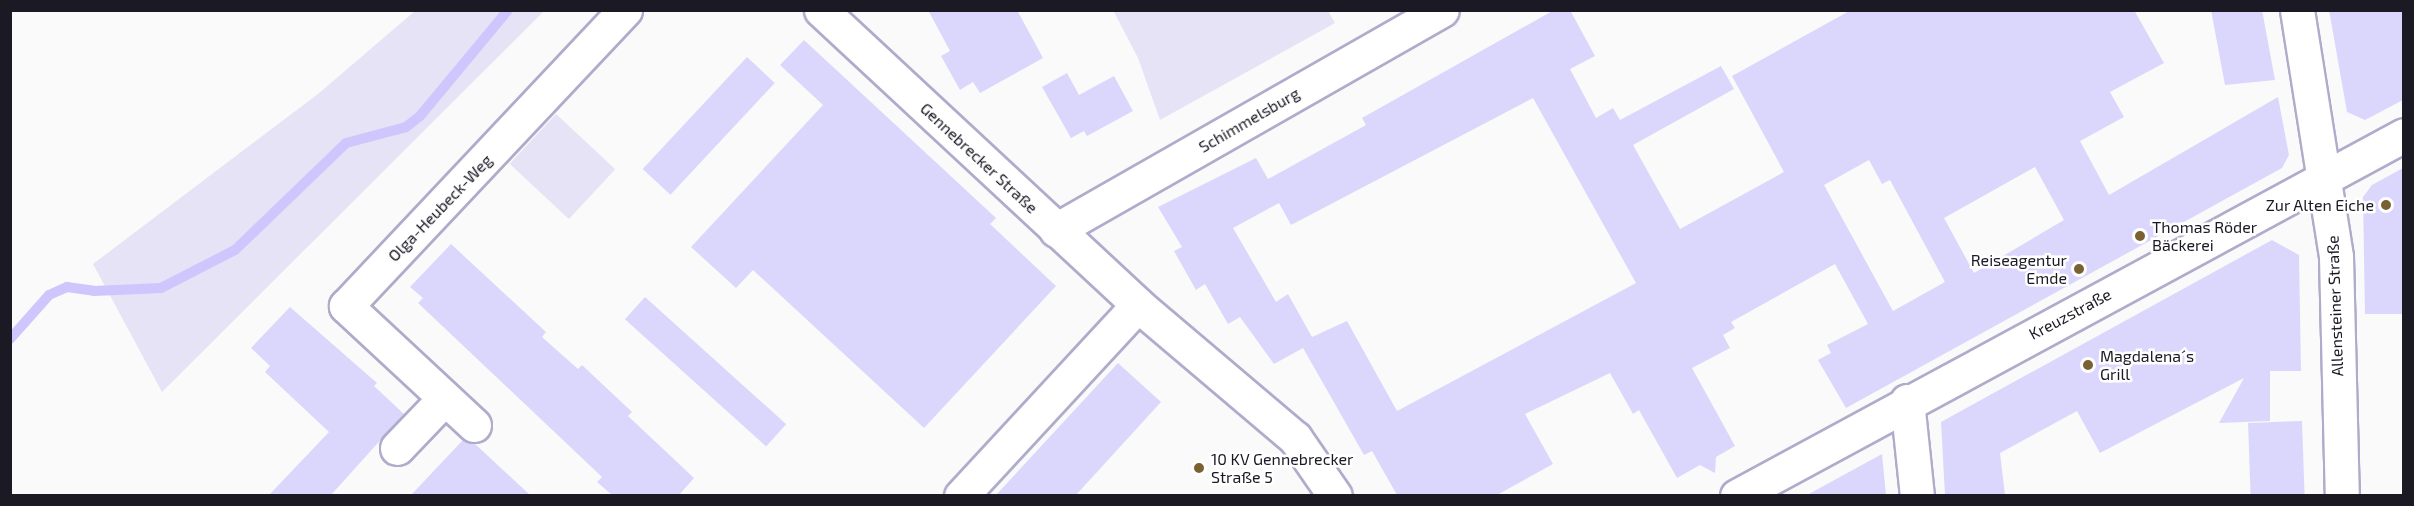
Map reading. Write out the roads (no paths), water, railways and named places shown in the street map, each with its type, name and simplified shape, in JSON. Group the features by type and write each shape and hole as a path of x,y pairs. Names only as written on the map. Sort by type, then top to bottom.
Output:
{"street":[{"name":"Olga-Heubeck-Weg","path":"474,425 346,306 625,10"},
{"name":"Gennebrecker Straße","path":"821,10 1138,305 1294,438 1335,495"},
{"name":"Schimmelsburg","path":"1056,230 1442,10"},
{"name":"Allensteiner Straße","path":"2296,10 2336,257 2342,495"},
{"name":"Kreuzstraße","path":"1737,495 1907,401 2403,135"},
{"path":"961,495 1138,305"},
{"path":"396,448 444,399"},
{"path":"1907,401 1917,495"}],"waterway":[{"path":"10,339 49,295 67,287 94,291 161,288 235,250 346,143 406,127 420,116 508,10"}],"place":[{"name":"Zur Alten Eiche","path":"2386,205"},
{"name":"Thomas Röder Bäckerei","path":"2140,236"},
{"name":"Reiseagentur Emde","path":"2079,269"},
{"name":"Magdalena´s Grill","path":"2088,365"},
{"name":"10 KV Gennebrecker Straße 5","path":"1199,468"}]}
